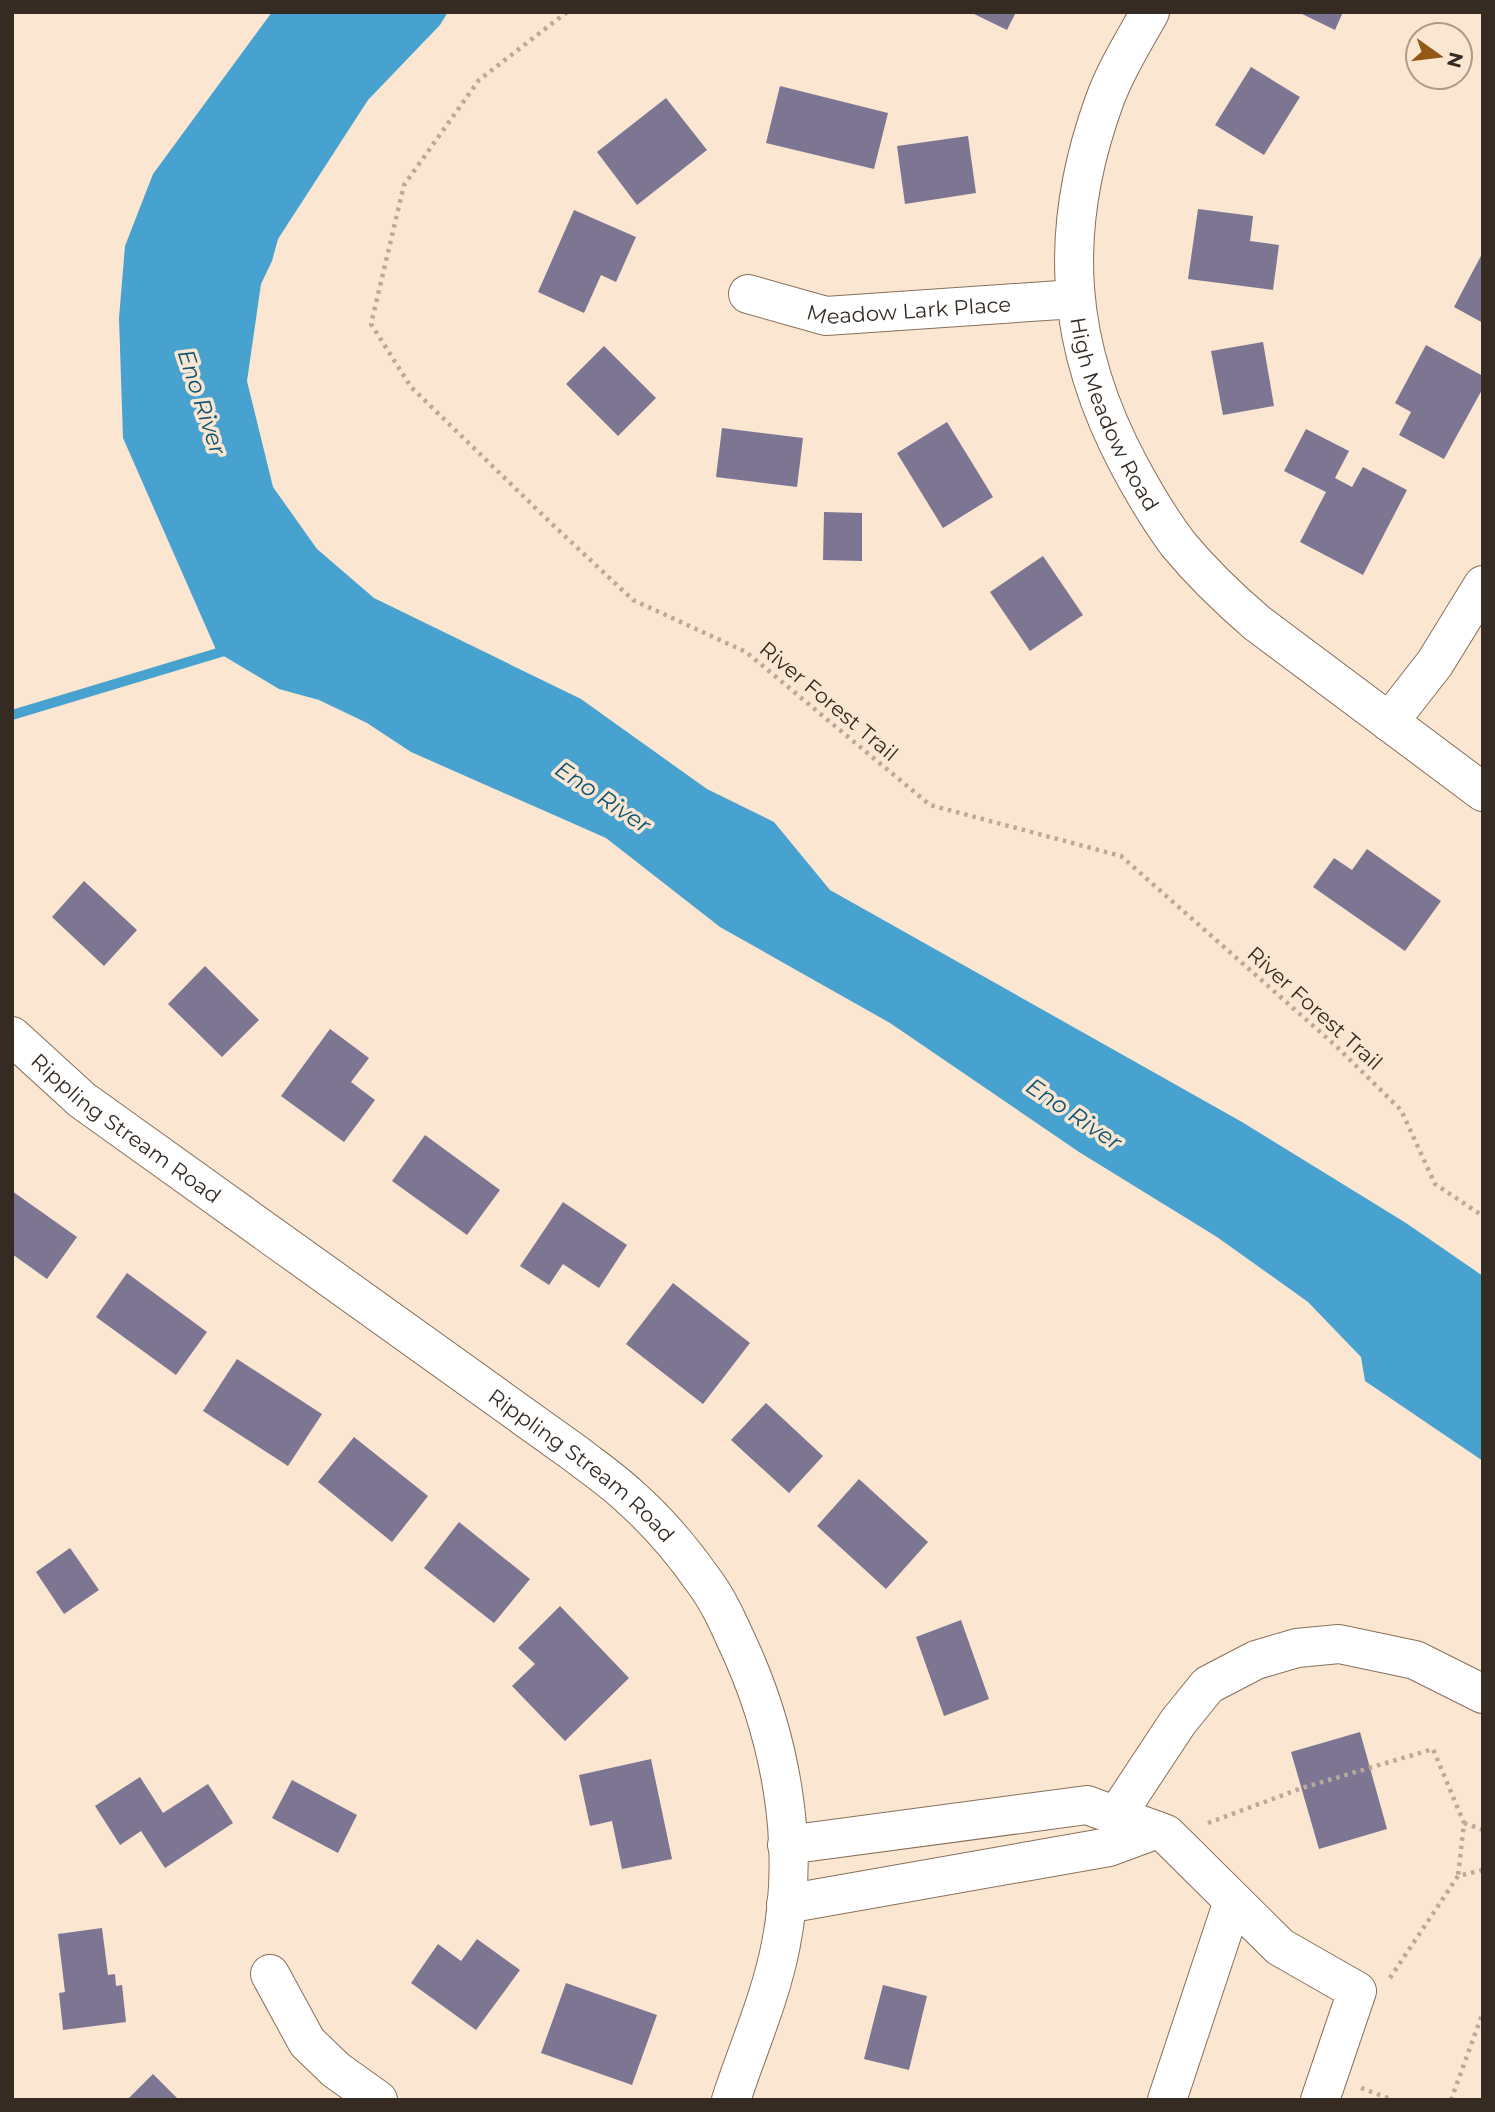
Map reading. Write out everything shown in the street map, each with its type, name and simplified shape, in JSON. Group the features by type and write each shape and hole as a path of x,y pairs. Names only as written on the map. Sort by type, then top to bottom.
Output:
{"street":[{"name":"High Meadow Road","path":"1150,12 1104,101 1078,202 1073,264 1074,299 1089,371 1116,441 1144,492 1177,543 1236,604 1257,623 1483,793"},
{"name":"Meadow Lark Place","path":"748,294 826,316 1074,299"},
{"path":"1389,722 1435,663 1483,585"},
{"name":"Rippling Stream Road","path":"12,1036 82,1100 576,1454 630,1496 671,1539 706,1583 730,1628 765,1712 778,1759 787,1845 788,1873 781,1942 772,1980 731,2100"},
{"path":"1115,1816 1178,1722 1208,1685 1256,1660 1297,1648 1339,1644 1415,1660 1483,1695"},
{"path":"787,1845 1087,1805 1161,1834 1280,1947 1357,1991 1320,2100"},
{"path":"786,1904 1109,1847 1161,1834"},
{"path":"1167,2100 1233,1901"},
{"path":"270,1974 307,2042 336,2070 378,2100"}],"path":[{"name":"River Forest Trail","path":"567,12 479,80 404,185 371,324 411,387 633,600 746,652 930,805 1121,856 1336,1046 1401,1110 1435,1184 1483,1216"},
{"path":"1161,1834 1433,1749 1464,1823 1458,1876 1391,1978 1357,1991"},
{"path":"1464,1823 1483,1830"},
{"path":"1458,1876 1483,1870"},
{"path":"1451,2100 1483,2012"}],"water":[{"name":"Eno River","path":"272,12 448,12 440,25 368,100 278,239 272,261 261,284 247,381 273,487 317,549 374,598 581,699 707,789 774,822 830,890 1242,1122 1406,1223 1483,1276 1483,1461 1365,1381 1361,1357 1308,1302 1217,1237 1079,1152 890,1023 720,927 606,838 411,752 367,723 319,700 279,689 217,652 123,438 119,318 125,246 153,174"}],"building":[{"path":"970,12 1016,12 1007,30"},
{"path":"1298,12 1343,12 1335,30"},
{"path":"1251,67 1300,97 1264,155 1215,125"},
{"path":"780,86 888,113 874,169 766,143"},
{"path":"666,98 707,150 637,205 597,152"},
{"path":"968,136 976,193 905,204 897,146"},
{"path":"1198,209 1253,216 1250,241 1279,245 1273,290 1188,279"},
{"path":"574,210 636,237 616,282 601,275 584,313 538,292"},
{"path":"1483,252 1483,323 1454,307"},
{"path":"1263,342 1274,406 1223,415 1211,351"},
{"path":"1426,345 1483,376 1483,388 1444,459 1399,435 1411,412 1395,403"},
{"path":"604,346 656,398 618,436 566,384"},
{"path":"947,422 993,497 943,528 897,453"},
{"path":"722,428 803,438 797,487 716,477"},
{"path":"1306,429 1349,451 1335,478 1352,487 1363,467 1407,490 1363,575 1300,542 1326,492 1284,471"},
{"path":"824,512 862,513 862,561 823,560"},
{"path":"1043,556 1083,615 1030,651 990,592"},
{"path":"1367,849 1441,901 1405,951 1313,887 1334,858 1352,870"},
{"path":"84,881 137,930 104,966 52,917"},
{"path":"205,966 259,1020 222,1057 168,1004"},
{"path":"330,1029 369,1058 351,1082 375,1100 344,1142 281,1096"},
{"path":"425,1135 500,1190 467,1235 392,1181"},
{"path":"12,1191 77,1237 47,1279 12,1254"},
{"path":"563,1202 627,1245 599,1288 563,1264 549,1285 520,1266"},
{"path":"127,1273 207,1332 176,1375 96,1317"},
{"path":"673,1283 750,1343 703,1404 626,1344"},
{"path":"237,1359 322,1414 288,1466 203,1411"},
{"path":"766,1403 823,1456 789,1493 731,1440"},
{"path":"354,1437 428,1496 392,1542 318,1482"},
{"path":"859,1479 928,1542 886,1589 817,1526"},
{"path":"459,1522 530,1579 494,1623 424,1568"},
{"path":"70,1548 99,1590 64,1614 36,1572"},
{"path":"560,1606 629,1678 565,1741 512,1686 535,1664 518,1648"},
{"path":"961,1620 989,1699 944,1716 916,1637"},
{"path":"1360,1732 1387,1829 1319,1849 1291,1752"},
{"path":"651,1759 672,1859 622,1869 612,1821 590,1826 579,1775"},
{"path":"140,1777 163,1813 208,1784 233,1823 165,1868 141,1831 120,1845 95,1806"},
{"path":"292,1780 357,1815 338,1853 272,1818"},
{"path":"102,1928 108,1975 115,1974 116,1986 122,1985 126,2022 63,2030 59,1993 65,1992 58,1934"},
{"path":"477,1939 520,1970 476,2030 411,1983 438,1944 461,1961"},
{"path":"566,1983 657,2015 632,2085 541,2053"},
{"path":"883,1985 927,1996 909,2070 864,2059"},
{"path":"153,2074 179,2100 127,2100"}],"waterway":[{"path":"12,715 231,649"}]}
